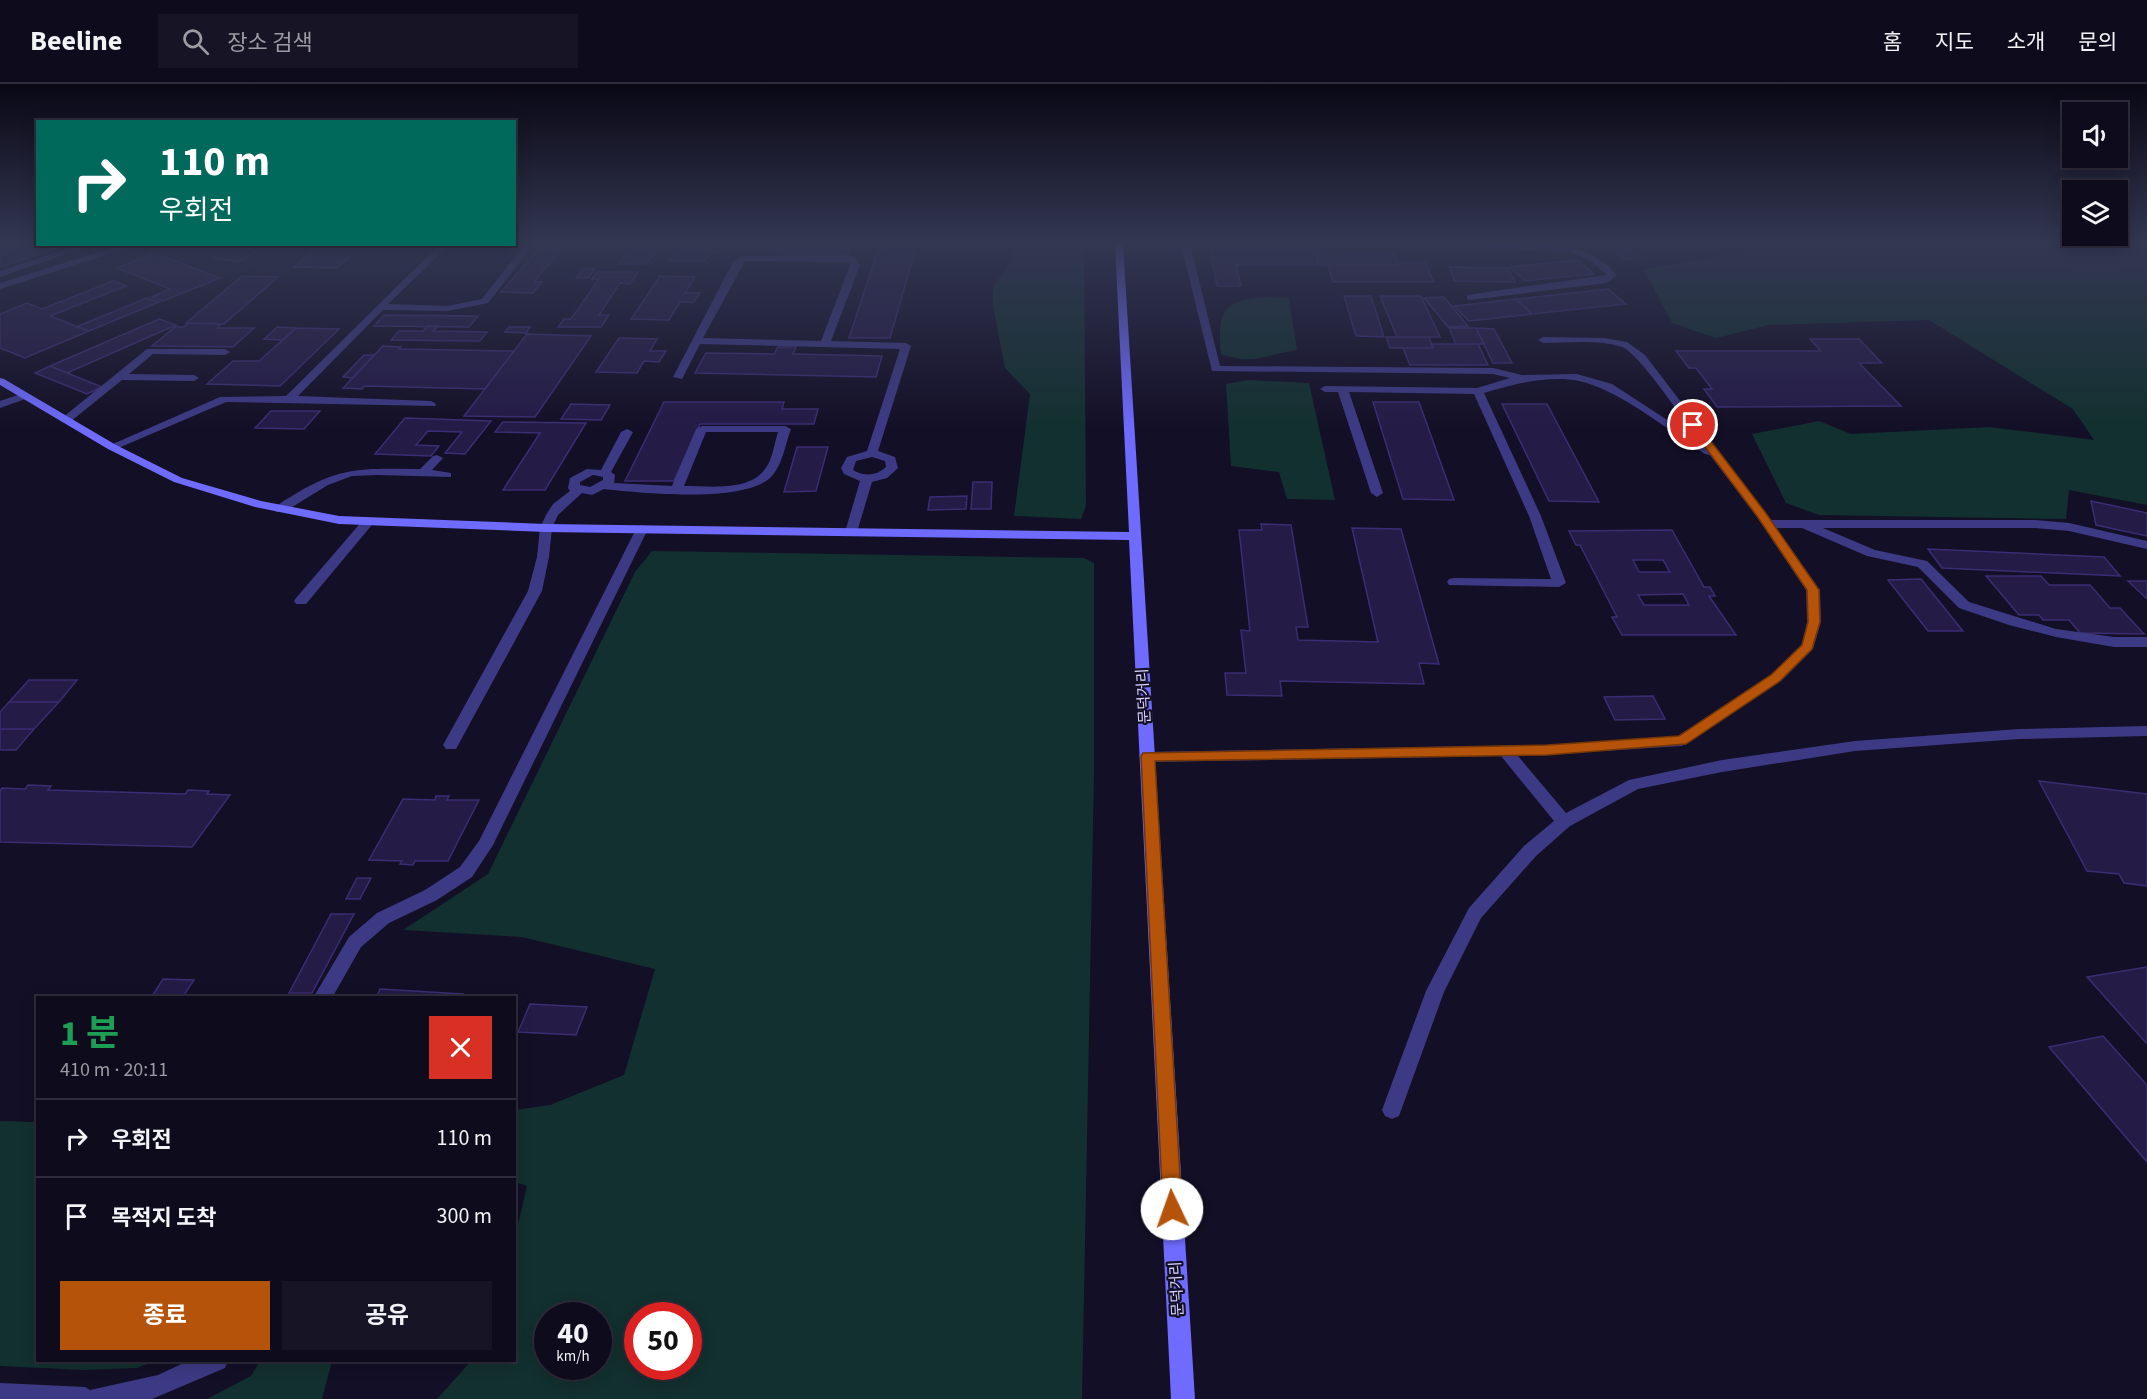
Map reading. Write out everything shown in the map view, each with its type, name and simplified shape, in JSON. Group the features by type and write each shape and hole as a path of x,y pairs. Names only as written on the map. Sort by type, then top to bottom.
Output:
{"main road":[{"name":"문덕거리","path":"1123,305 1183,1399"},
{"path":"0,381 112,447 178,480 280,509 367,523 546,528 1136,536"}],"street":[{"path":"289,399 380,307 456,308 475,305"},
{"path":"678,377 716,305"},
{"path":"825,344 840,305"},
{"path":"1200,305 1216,369 1492,371 1522,378 1577,377 1608,386 1719,459"},
{"path":"1148,756 1504,750 1682,741 1776,678 1808,646 1814,622 1813,590 1768,524 1641,357 1627,345 1604,341 1543,340"},
{"path":"698,341 906,346 872,453"},
{"path":"66,420 151,351 225,352"},
{"path":"1418,371 1425,390"},
{"path":"119,377 194,378"},
{"path":"1325,389 1478,391 1522,378"},
{"path":"1342,389 1377,493"},
{"path":"1454,582 1559,583 1535,516 1478,391"},
{"path":"0,405 24,396"},
{"path":"112,447 224,399 431,404"},
{"path":"605,486 610,478 604,472 591,471 578,476 572,484 578,490 592,491 605,486 677,488 726,489 756,484 771,470 784,429 702,429 677,488"},
{"path":"604,472 627,432"},
{"path":"872,453 891,459 892,468 882,475 867,478 853,475 847,468 851,459 872,453"},
{"path":"423,472 437,458"},
{"path":"280,509 334,478 352,473 423,472 447,475"},
{"path":"851,532 867,478"},
{"path":"451,745 535,591 543,557 546,528 557,507 578,490"},
{"path":"301,601 367,523"},
{"path":"1800,523 1871,553 1922,564 1964,605 2056,633 2114,642 2147,642"},
{"path":"1768,524 2035,524 2069,528 2147,545"},
{"path":"323,996 355,942 383,918 431,895 466,872 485,845 642,528"},
{"path":"1392,1110 1435,991 1475,914 1530,851 1564,822 1634,783 1722,766 1855,746 2019,734 2147,731"},
{"path":"1504,750 1564,822"},
{"path":"96,1399 159,1386 213,1362"},
{"path":"0,1395 85,1399"}],"green space":[{"path":"1084,305 1086,506 1081,519 1014,516 1030,394 1005,368 993,306"},
{"path":"1231,305 1290,305 1297,350 1251,359 1221,354 1220,328 1226,311"},
{"path":"1663,305 2147,305 2147,505 2069,490 2066,519 1819,515 1786,503 1752,434 1819,421 1851,434 1989,427 2094,440 2073,409 1929,320 1769,325 1716,338 1672,323"},
{"path":"1248,380 1309,383 1335,500 1287,499 1279,472 1231,466 1226,384"},
{"path":"652,551 1084,558 1094,563 1094,773 1082,1399 437,1399 470,1362 516,1362 516,1233 527,1186 516,1182 516,1110 550,1105 624,1075 655,969 522,937 403,930 488,874 635,572"},
{"path":"36,1118 36,1362 152,1362 137,1368 83,1370 0,1366 0,1121 33,1122"},
{"path":"259,1362 332,1362 322,1399 207,1399 251,1376"}],"building":[{"path":"21,305 33,305 42,309 51,305 77,305 50,316 89,331 25,358 0,348 0,314"},
{"path":"129,305 151,305 89,331 76,327"},
{"path":"207,305 245,305 224,324 186,323"},
{"path":"581,305 605,305 599,315 609,315 601,327 558,327 564,319 571,319"},
{"path":"640,305 678,305 669,320 631,319"},
{"path":"860,305 899,305 890,338 849,338"},
{"path":"1347,305 1374,305 1384,337 1356,336"},
{"path":"1384,305 1425,305 1440,337 1397,337"},
{"path":"1430,305 1451,305 1468,326 1448,327"},
{"path":"1523,305 1613,305 1532,314"},
{"path":"1523,305 1532,314 1469,321 1454,306"},
{"path":"384,315 478,316 469,327 374,326"},
{"path":"159,319 176,325 67,373 50,366"},
{"path":"188,323 221,324 217,328 254,328 233,347 152,346 175,327 184,327"},
{"path":"428,326 438,326 433,331 487,332 480,341 391,340 399,331 423,331"},
{"path":"277,327 296,328 283,340 264,339"},
{"path":"509,327 530,327 526,333 505,332"},
{"path":"296,328 339,329 280,386 207,384 233,361 259,361"},
{"path":"1449,328 1476,328 1484,344 1456,344"},
{"path":"1476,328 1494,329 1512,363 1493,363"},
{"path":"527,334 591,336 535,417 464,416"},
{"path":"1386,337 1429,337 1433,348 1390,348"},
{"path":"619,338 657,339 650,351 666,351 659,362 644,361 637,373 596,372"},
{"path":"1810,339 1859,339 1882,363 1859,363 1901,406 1717,407 1704,389 1712,389 1696,368 1689,368 1676,351 1821,351"},
{"path":"1431,344 1478,344 1488,365 1410,365 1403,348 1433,348"},
{"path":"383,346 401,347 399,349 514,351 485,389 364,386 362,389 343,388"},
{"path":"778,347 796,347 793,354 882,356 876,377 695,373 706,353 774,354"},
{"path":"364,355 374,355 353,378 343,377"},
{"path":"50,366 102,387 87,394 35,373"},
{"path":"664,402 784,402 782,409 818,409 814,424 700,424 674,481 625,481"},
{"path":"1373,402 1419,402 1454,500 1403,499"},
{"path":"571,404 610,405 601,420 561,419"},
{"path":"1502,404 1547,404 1599,502 1549,501"},
{"path":"271,411 320,411 304,429 255,428"},
{"path":"405,418 491,421 465,454 445,453 462,432 428,431 416,445 439,446 431,456 375,454"},
{"path":"503,422 586,423 545,490 503,490 540,433 495,432"},
{"path":"797,447 828,447 816,491 784,492"},
{"path":"973,482 992,482 991,509 971,509"},
{"path":"967,496 966,509 928,510 930,497"},
{"path":"2091,501 2147,513 2147,536 2096,525"},
{"path":"1261,524 1291,525 1308,627 1296,627 1298,640 1378,642 1352,528 1401,529 1439,664 1419,663 1424,684 1280,681 1282,696 1227,695 1225,673 1246,673 1241,630 1250,631 1239,530 1262,530"},
{"path":"1672,530 1704,587 1710,587 1715,596 1709,596 1736,635 1622,635 1612,617 1617,617 1580,545 1576,545 1569,531","holes":["1633,560 1663,560 1670,572 1639,572","1683,594 1689,605 1644,605 1638,595"]},
{"path":"1928,549 2104,557 2120,576 1942,568"},
{"path":"1986,576 2041,576 2049,585 2090,585 2110,608 2120,608 2144,634 2080,633 2069,620 2043,620 2039,615 2019,615"},
{"path":"1921,579 1963,631 1928,631 1888,580"},
{"path":"2128,581 2147,581 2147,598 2146,598"},
{"path":"29,680 77,680 59,702 9,702"},
{"path":"1653,696 1665,719 1615,720 1604,697"},
{"path":"9,702 59,702 34,729 0,729 0,712"},
{"path":"0,729 34,729 16,750 0,750"},
{"path":"2039,781 2147,794 2147,886 2124,883 2119,874 2087,871"},
{"path":"28,785 51,786 48,790 185,794 188,790 230,795 192,847 0,842 0,791 2,788 25,789"},
{"path":"436,796 449,796 447,800 479,800 448,861 415,861 413,865 400,864 402,861 369,860 403,799 435,800"},
{"path":"357,878 371,878 360,899 346,899"},
{"path":"331,914 354,914 312,993 289,993"},
{"path":"2147,967 2147,1044 2087,977"},
{"path":"163,979 194,980 183,996 152,996"},
{"path":"380,989 463,994 462,996 377,996"},
{"path":"530,1004 587,1007 576,1035 518,1032"},
{"path":"2103,1036 2147,1085 2147,1162 2049,1047"}],"route":[{"path":"1172,1209 1148,756 1547,750 1682,741 1776,678 1808,646 1814,622 1813,590 1761,515 1693,425"}]}
